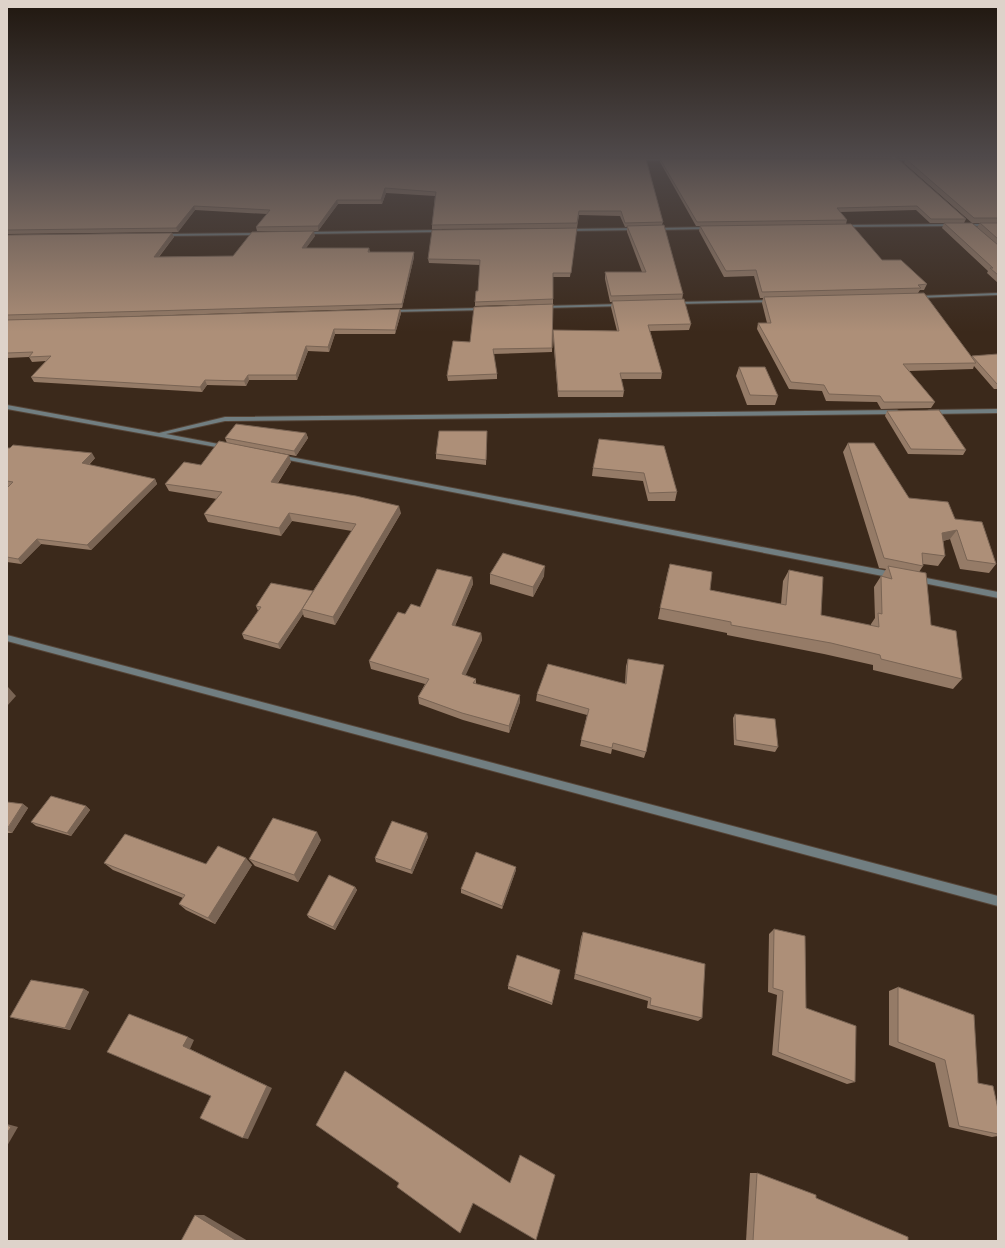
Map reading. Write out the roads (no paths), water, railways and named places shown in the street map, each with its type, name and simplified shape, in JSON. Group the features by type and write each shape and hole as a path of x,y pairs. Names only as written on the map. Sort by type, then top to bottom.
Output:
{"street":[{"path":"962,220 972,229"},
{"path":"840,226 998,225"},
{"path":"650,229 713,228"},
{"path":"562,230 642,229"},
{"path":"301,233 443,231"},
{"path":"158,235 269,234"},
{"path":"910,297 998,294"},
{"path":"670,303 782,300"},
{"path":"534,307 630,304"},
{"path":"383,311 486,308"},
{"path":"7,407 237,449"},
{"path":"918,412 998,411"},
{"path":"158,434 225,418 902,412"},
{"path":"276,456 904,577"},
{"path":"912,578 998,595"},
{"path":"7,638 998,901"}]}
